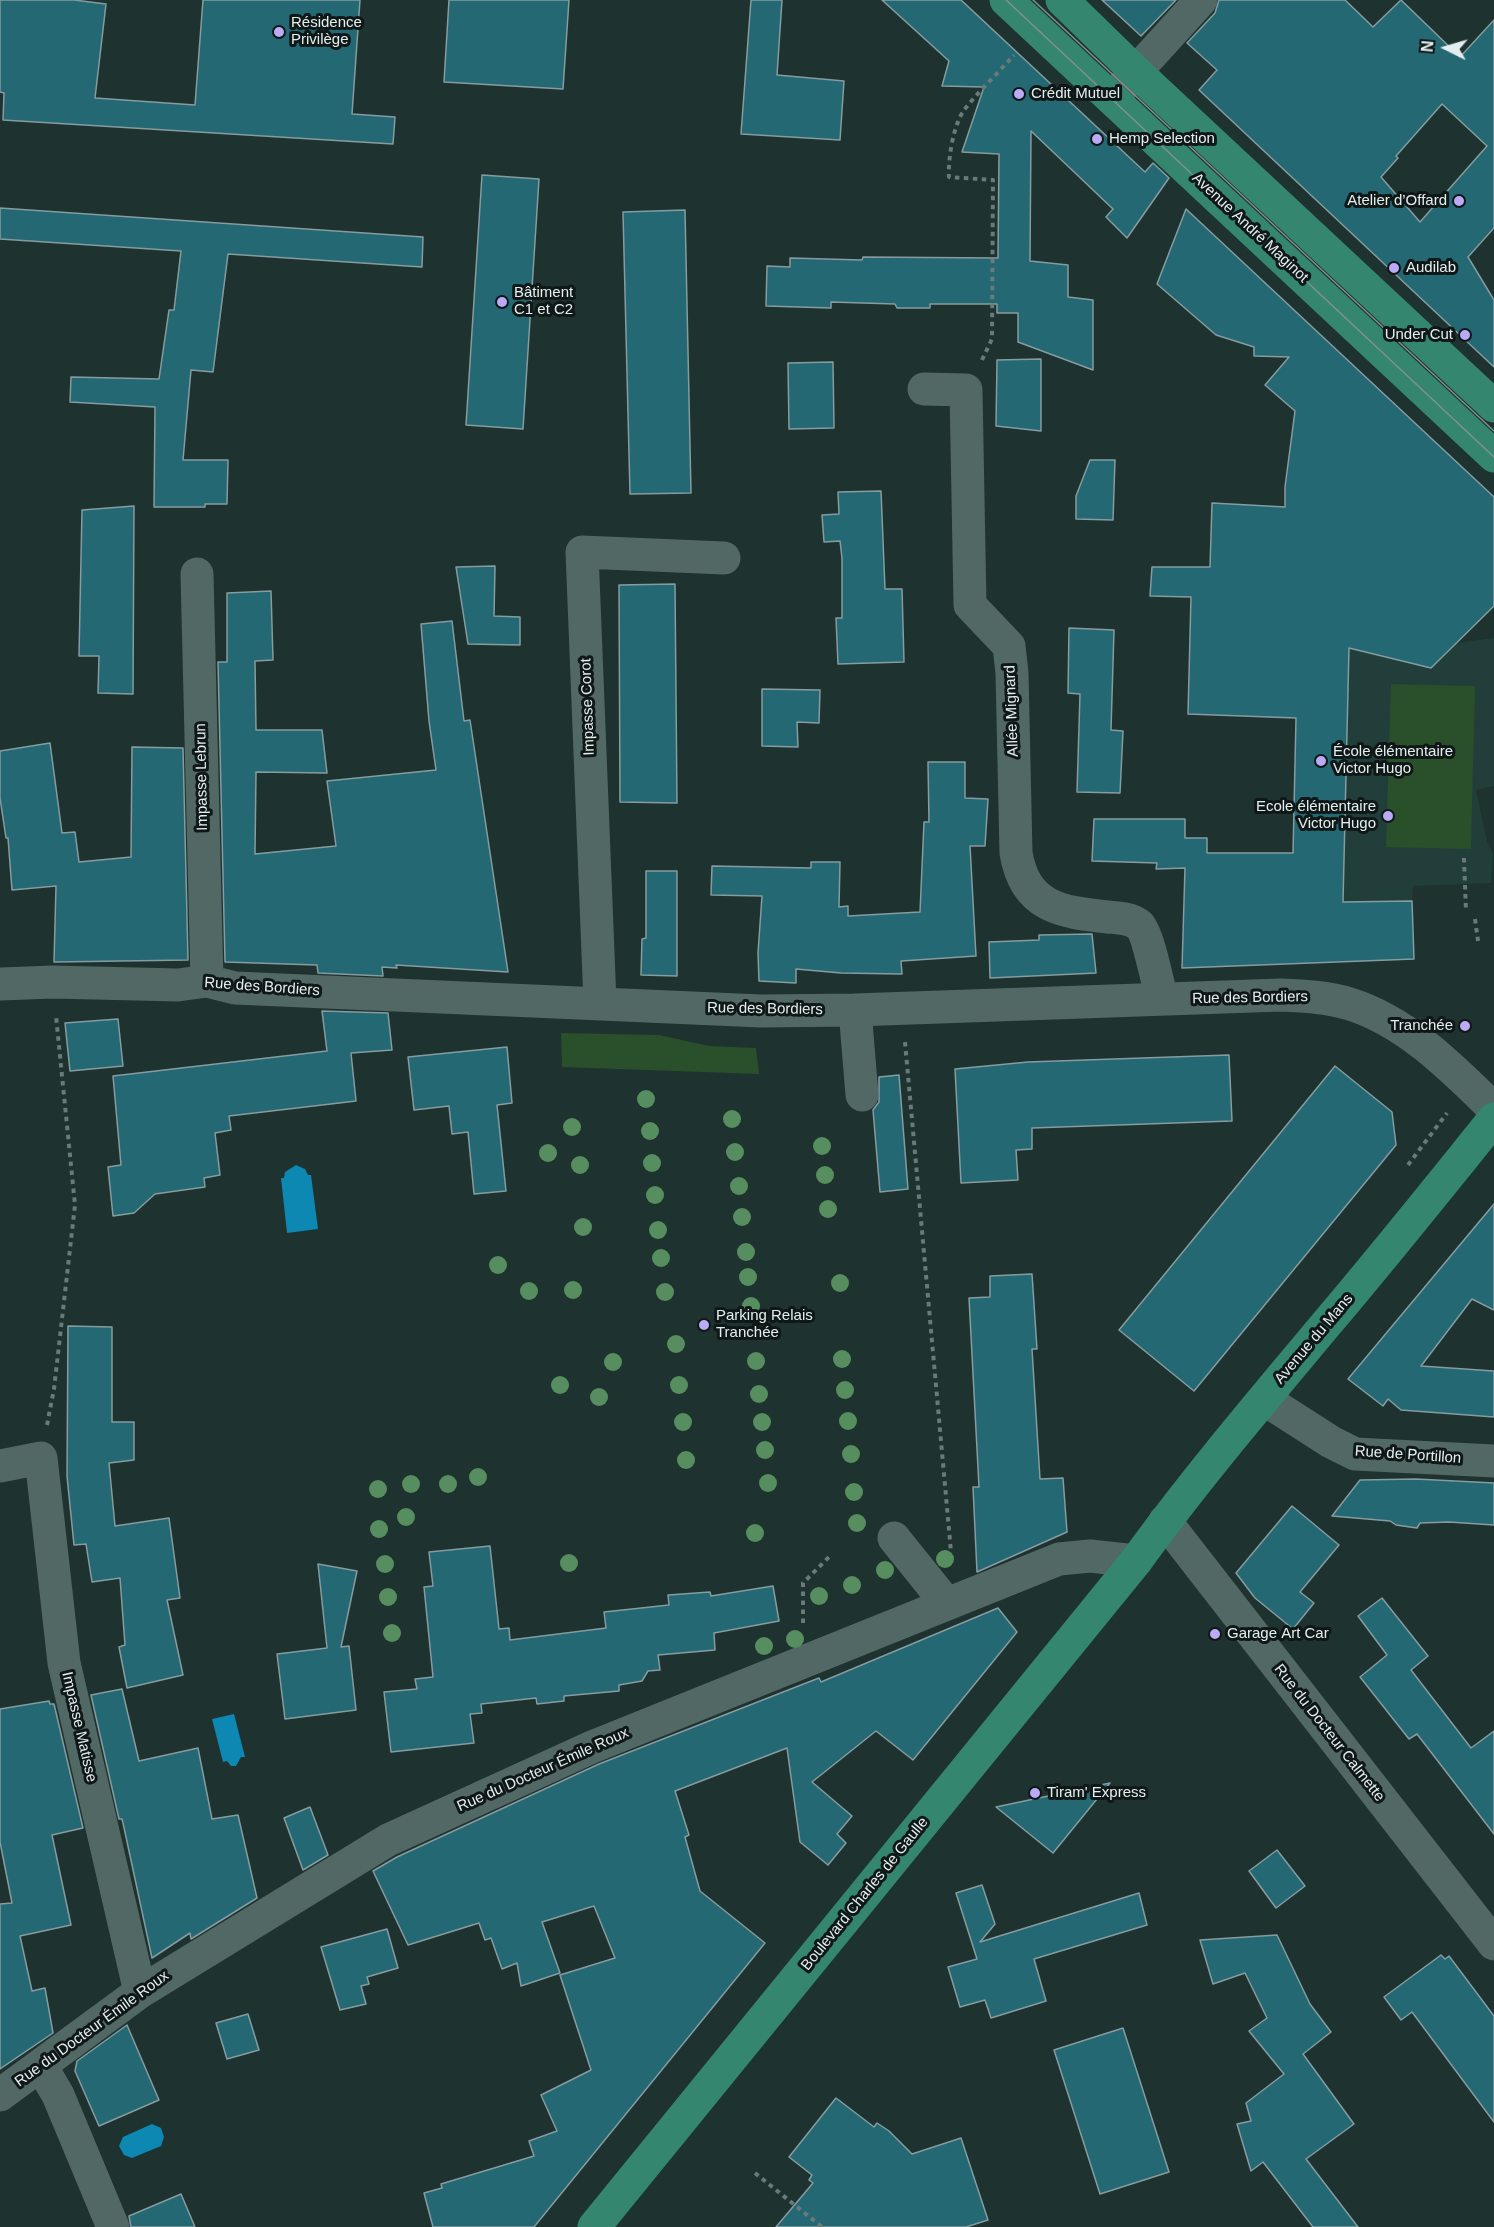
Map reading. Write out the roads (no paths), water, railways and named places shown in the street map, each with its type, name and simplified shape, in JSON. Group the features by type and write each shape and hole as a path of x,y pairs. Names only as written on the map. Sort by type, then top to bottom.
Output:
{"main road":[{"name":"Avenue André Maginot","path":"1006,0 1494,456"},
{"path":"1062,0 1494,406"},
{"name":"Avenue du Mans","path":"1136,1561 1165,1521 1494,1119"},
{"name":"Boulevard Charles de Gaulle","path":"594,2227 1136,1561"}],"street":[{"path":"1112,98 1201,0"},
{"name":"Allée Mignard","path":"924,389 966,390 970,605 1009,646 1012,673 1016,853 1019,872 1027,887 1037,897 1052,906 1129,920 1140,925 1146,936 1162,999"},
{"name":"Impasse Corot","path":"600,1003 582,552 724,558"},
{"name":"Impasse Lebrun","path":"197,574 207,981"},
{"name":"Rue des Bordiers","path":"0,984 53,982 178,985 207,981 235,988 778,1011 1281,995 1318,997 1349,1004 1381,1017 1414,1037 1494,1109"},
{"path":"855,1010 862,1095"},
{"name":"Rue de Portillon","path":"1264,1399 1307,1425 1331,1443 1355,1454 1494,1461"},
{"name":"Impasse Matisse","path":"0,1466 41,1458 64,1662 140,1992"},
{"name":"Rue du Docteur Calmette","path":"1165,1521 1494,1944"},
{"path":"894,1538 951,1602"},
{"name":"Rue du Docteur Émile Roux","path":"0,2095 140,1992 388,1840 592,1747 1059,1558 1090,1556 1136,1561"},
{"path":"41,2066 58,2095 113,2227"}],"water":[{"path":"296,1165 311,1175 318,1229 287,1233 281,1178 284,1178 285,1172"},
{"path":"234,1714 245,1757 241,1757 236,1766 231,1766 227,1761 223,1762 212,1719"},
{"path":"152,2124 161,2128 164,2137 161,2146 132,2158 124,2155 119,2146 123,2137"}],"tram line":[{"path":"1006,0 1494,457"},
{"path":"1033,0 1494,431"}],"place":[{"name":"Résidence Privilège","path":"279,32"},
{"name":"Crédit Mutuel","path":"1019,94"},
{"name":"Hemp Selection","path":"1097,139"},
{"name":"Atelier d’Offard","path":"1459,201"},
{"name":"Audilab","path":"1394,268"},
{"name":"Bâtiment C1 et C2","path":"502,302"},
{"name":"Under Cut","path":"1465,335"},
{"name":"École élémentaire Victor Hugo","path":"1321,761"},
{"name":"Ecole élémentaire Victor Hugo","path":"1388,816"},
{"name":"Tranchée","path":"1465,1026"},
{"name":"Parking Relais Tranchée","path":"704,1325"},
{"name":"Garage Art Car","path":"1215,1634"},
{"name":"Tiram' Express","path":"1035,1793"}]}
